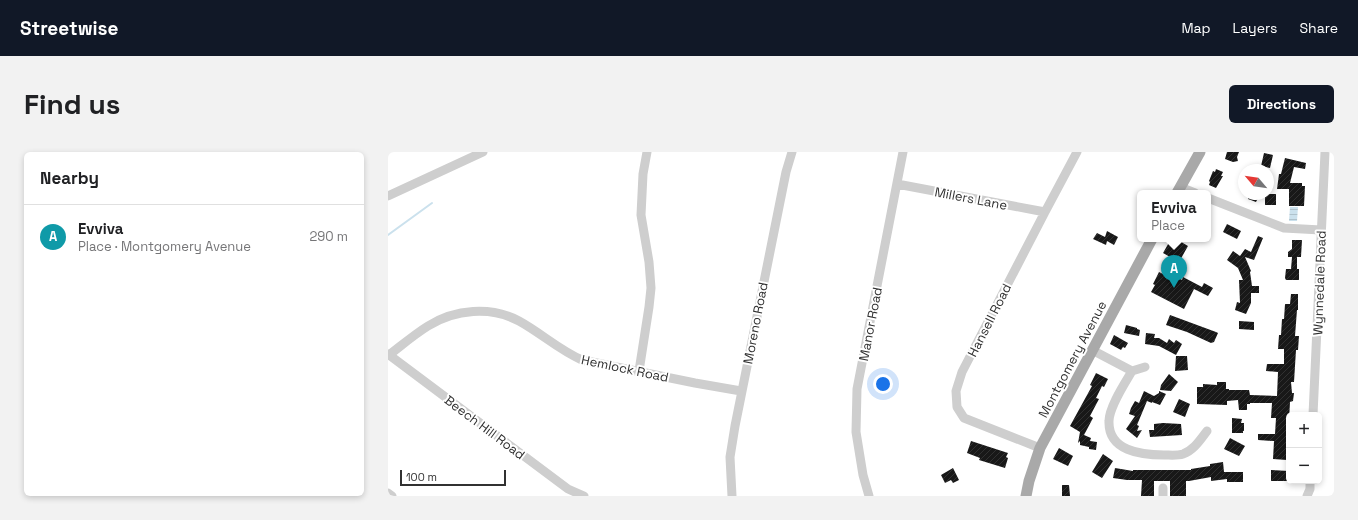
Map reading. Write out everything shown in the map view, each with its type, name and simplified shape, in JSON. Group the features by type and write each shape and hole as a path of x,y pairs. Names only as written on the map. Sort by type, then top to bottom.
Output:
{"main road":[{"path":"1179,190 1200,152"},
{"name":"Montgomery Avenue","path":"1026,496 1029,481 1040,448 1150,242"}],"street":[{"path":"388,196 483,152"},
{"path":"639,371 651,288 649,262 641,215 643,174 647,152"},
{"name":"Moreno Road","path":"732,496 730,457 741,391 786,172 792,152"},
{"name":"Manor Road","path":"869,496 863,475 856,432 857,389 903,152"},
{"name":"Hansell Road","path":"1040,448 964,418 957,407 956,391 962,372 1077,152"},
{"name":"Wynnedale Road","path":"1313,412 1321,230 1329,163 1325,152"},
{"name":"Millers Lane","path":"897,184 1045,212"},
{"path":"1211,199 1284,228 1321,230"},
{"name":"Hemlock Road","path":"388,354 438,321 465,312 485,311 494,312 520,321 570,355 582,360 741,391"},
{"path":"1092,350 1132,371 1145,368"},
{"name":"Beech Hill Road","path":"388,354 568,489 584,496"},
{"path":"1132,371 1114,403 1109,420 1111,432 1117,443 1131,452 1150,455 1181,455 1197,445 1207,432"},
{"path":"388,493 392,496"}],"water":[{"path":"1290,207 1298,207 1297,221 1289,221"}],"building":[{"path":"1227,152 1239,152 1237,157 1238,161 1233,162 1225,159"},
{"path":"1264,153 1273,155 1271,164 1261,164"},
{"path":"1285,158 1306,163 1305,169 1294,167 1290,183 1302,183 1302,186 1305,186 1304,206 1289,206 1289,189 1277,189 1279,174 1281,174"},
{"path":"1216,169 1223,172 1221,176 1223,176 1216,188 1209,185 1209,181 1213,171 1215,172"},
{"path":"1274,194 1276,194 1276,205 1265,205 1265,200 1274,200"},
{"path":"1227,224 1241,231 1237,239 1223,232"},
{"path":"1107,231 1118,237 1114,245 1107,241 1106,245 1093,239 1097,233 1105,237"},
{"path":"1258,236 1263,238 1254,260 1245,257 1251,271 1252,286 1259,286 1259,293 1251,293 1251,303 1246,314 1235,310 1237,302 1240,303 1239,280 1243,280 1238,268 1227,260 1233,251 1240,256 1245,249 1251,252"},
{"path":"1292,240 1302,240 1301,257 1297,257 1299,280 1286,280 1285,278 1286,269 1291,269 1292,257 1288,257 1288,252 1292,249"},
{"path":"1169,242 1181,242 1188,246 1179,262 1163,253"},
{"path":"1165,271 1182,280 1183,277 1202,287 1204,283 1213,288 1208,296 1194,289 1184,309 1151,292 1159,272 1163,274"},
{"path":"1291,294 1298,294 1295,336 1299,336 1298,350 1296,350 1294,382 1291,382 1292,393 1294,393 1293,401 1290,402 1289,412 1286,412 1286,460 1273,459 1274,441 1258,440 1258,434 1275,434 1276,418 1271,418 1272,403 1250,403 1247,404 1247,410 1239,410 1238,400 1227,401 1227,405 1197,404 1197,387 1203,387 1203,384 1217,385 1217,382 1226,382 1226,389 1229,390 1249,390 1250,395 1277,396 1278,372 1266,371 1267,364 1284,364 1284,349 1278,349 1279,335 1281,335 1285,304 1290,304"},
{"path":"1170,315 1218,333 1214,342 1211,343 1187,332 1166,325"},
{"path":"1239,321 1254,322 1254,330 1239,329"},
{"path":"1126,325 1140,330 1139,336 1124,333"},
{"path":"1146,333 1155,334 1154,338 1159,338 1167,343 1169,339 1174,343 1176,340 1182,344 1176,355 1159,346 1145,344"},
{"path":"1114,335 1128,343 1125,348 1123,347 1121,350 1110,344"},
{"path":"1176,356 1187,356 1188,370 1175,371"},
{"path":"1096,373 1108,379 1104,387 1102,386 1096,398 1099,399 1090,416 1093,418 1084,435 1091,438 1090,441 1097,442 1096,450 1080,445 1080,441 1078,443 1080,432 1070,426 1092,386 1090,385"},
{"path":"1169,374 1178,382 1171,391 1160,390 1161,385"},
{"path":"1144,391 1154,396 1159,393 1159,391 1166,394 1160,405 1147,401 1137,425 1139,426 1137,431 1142,430 1137,438 1126,429 1135,416 1129,414 1131,408 1135,401 1139,403"},
{"path":"1179,399 1190,404 1185,417 1173,412"},
{"path":"1232,418 1242,419 1241,423 1244,423 1243,433 1232,433"},
{"path":"1154,424 1181,424 1182,435 1150,437 1149,430 1154,430"},
{"path":"1230,438 1245,446 1239,456 1224,449"},
{"path":"971,441 1008,453 1005,468 979,460 980,458 967,453"},
{"path":"1059,448 1073,456 1068,466 1053,459"},
{"path":"1103,454 1113,461 1102,478 1092,472"},
{"path":"1223,462 1224,472 1243,472 1243,482 1227,482 1227,479 1211,481 1211,477 1186,481 1186,496 1170,496 1170,481 1154,481 1154,496 1141,496 1142,480 1113,478 1115,468 1133,471 1191,470 1210,466 1210,464"},
{"path":"953,468 959,480 953,483 951,480 945,483 941,475"},
{"path":"1271,470 1286,471 1286,481 1271,481"},
{"path":"1062,485 1069,485 1070,496 1062,496"}],"waterway":[{"path":"388,235 432,203"}],"place":[{"name":"Evviva","path":"1174,288"}]}
